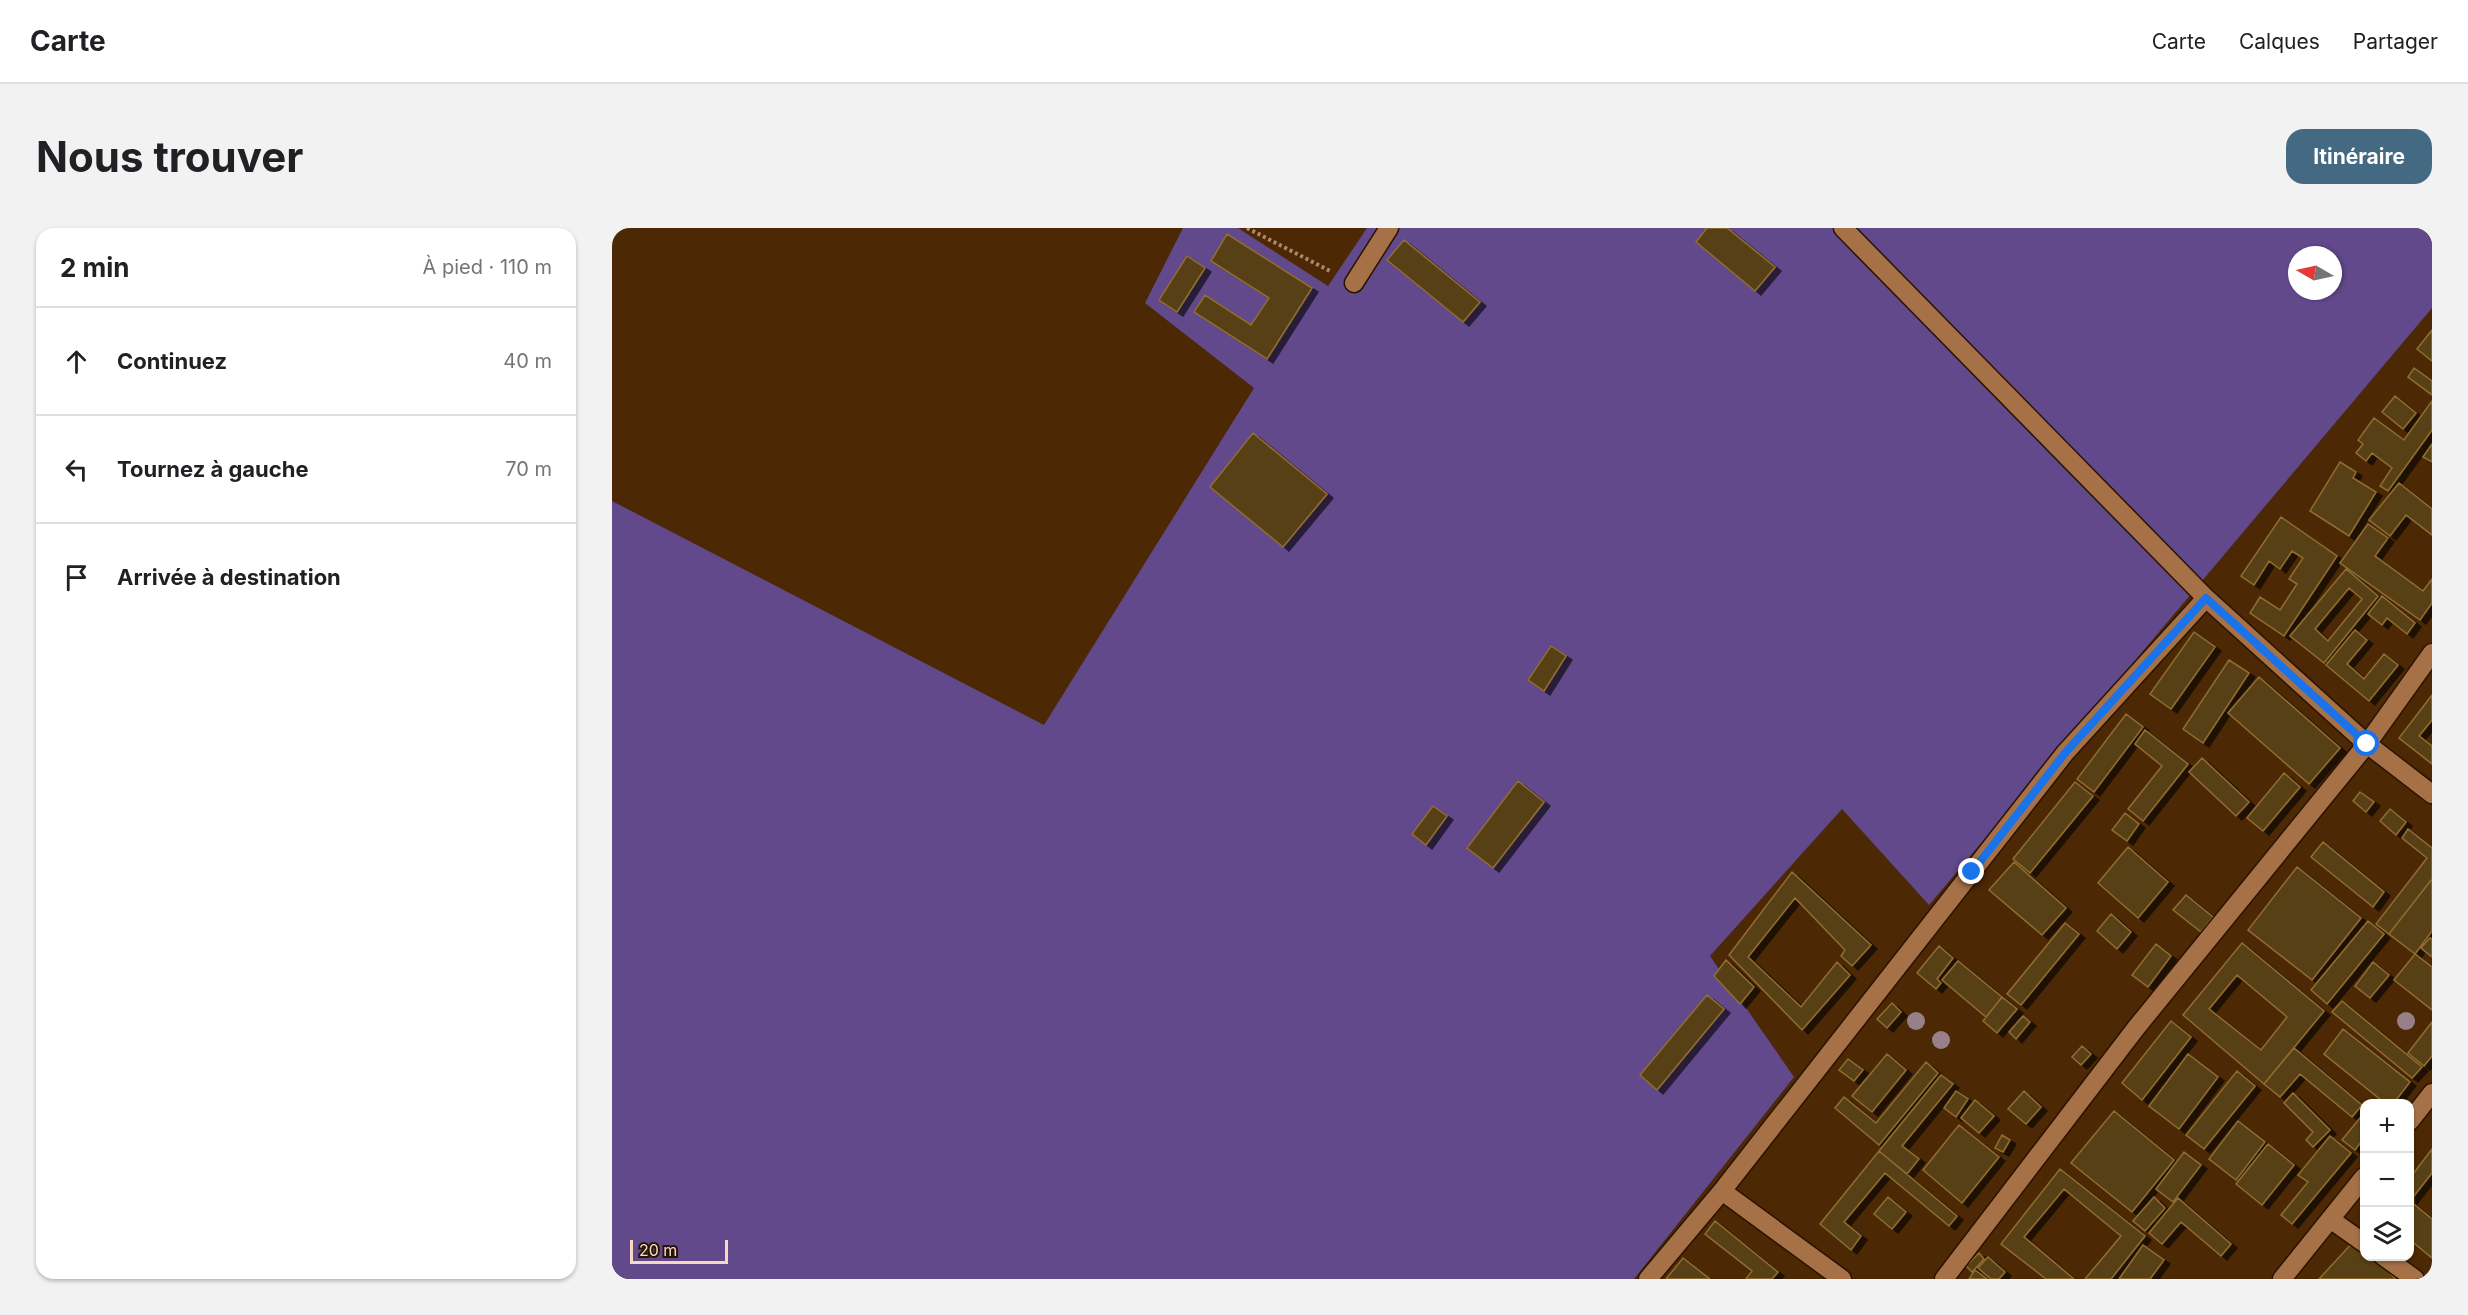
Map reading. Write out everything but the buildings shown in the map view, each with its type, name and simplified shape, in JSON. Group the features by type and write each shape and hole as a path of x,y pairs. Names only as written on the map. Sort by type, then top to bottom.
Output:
{"street":[{"path":"1354,283 1389,228"},
{"path":"1843,228 2206,598 2367,744 2432,795"},
{"path":"1648,1279 1722,1191 2065,753 2206,598"},
{"path":"1944,1279 2136,1028 2367,744 2432,653"},
{"path":"2414,1115 2432,1093"},
{"path":"2282,1279 2360,1182"},
{"path":"1722,1191 1842,1279"},
{"path":"2330,1219 2360,1240"},
{"path":"2389,1261 2415,1279"}],"path":[{"path":"1247,228 1354,283"}],"shaded area":[{"path":"1183,228 1238,228 1328,286 1367,228 2432,228 2432,308 1929,905 1842,809 1710,956 1794,1077 1634,1279 612,1279 612,501 1044,725 1254,388 1145,303"}],"route":[{"path":"1972,872 2065,753 2206,598 2367,744"}]}
